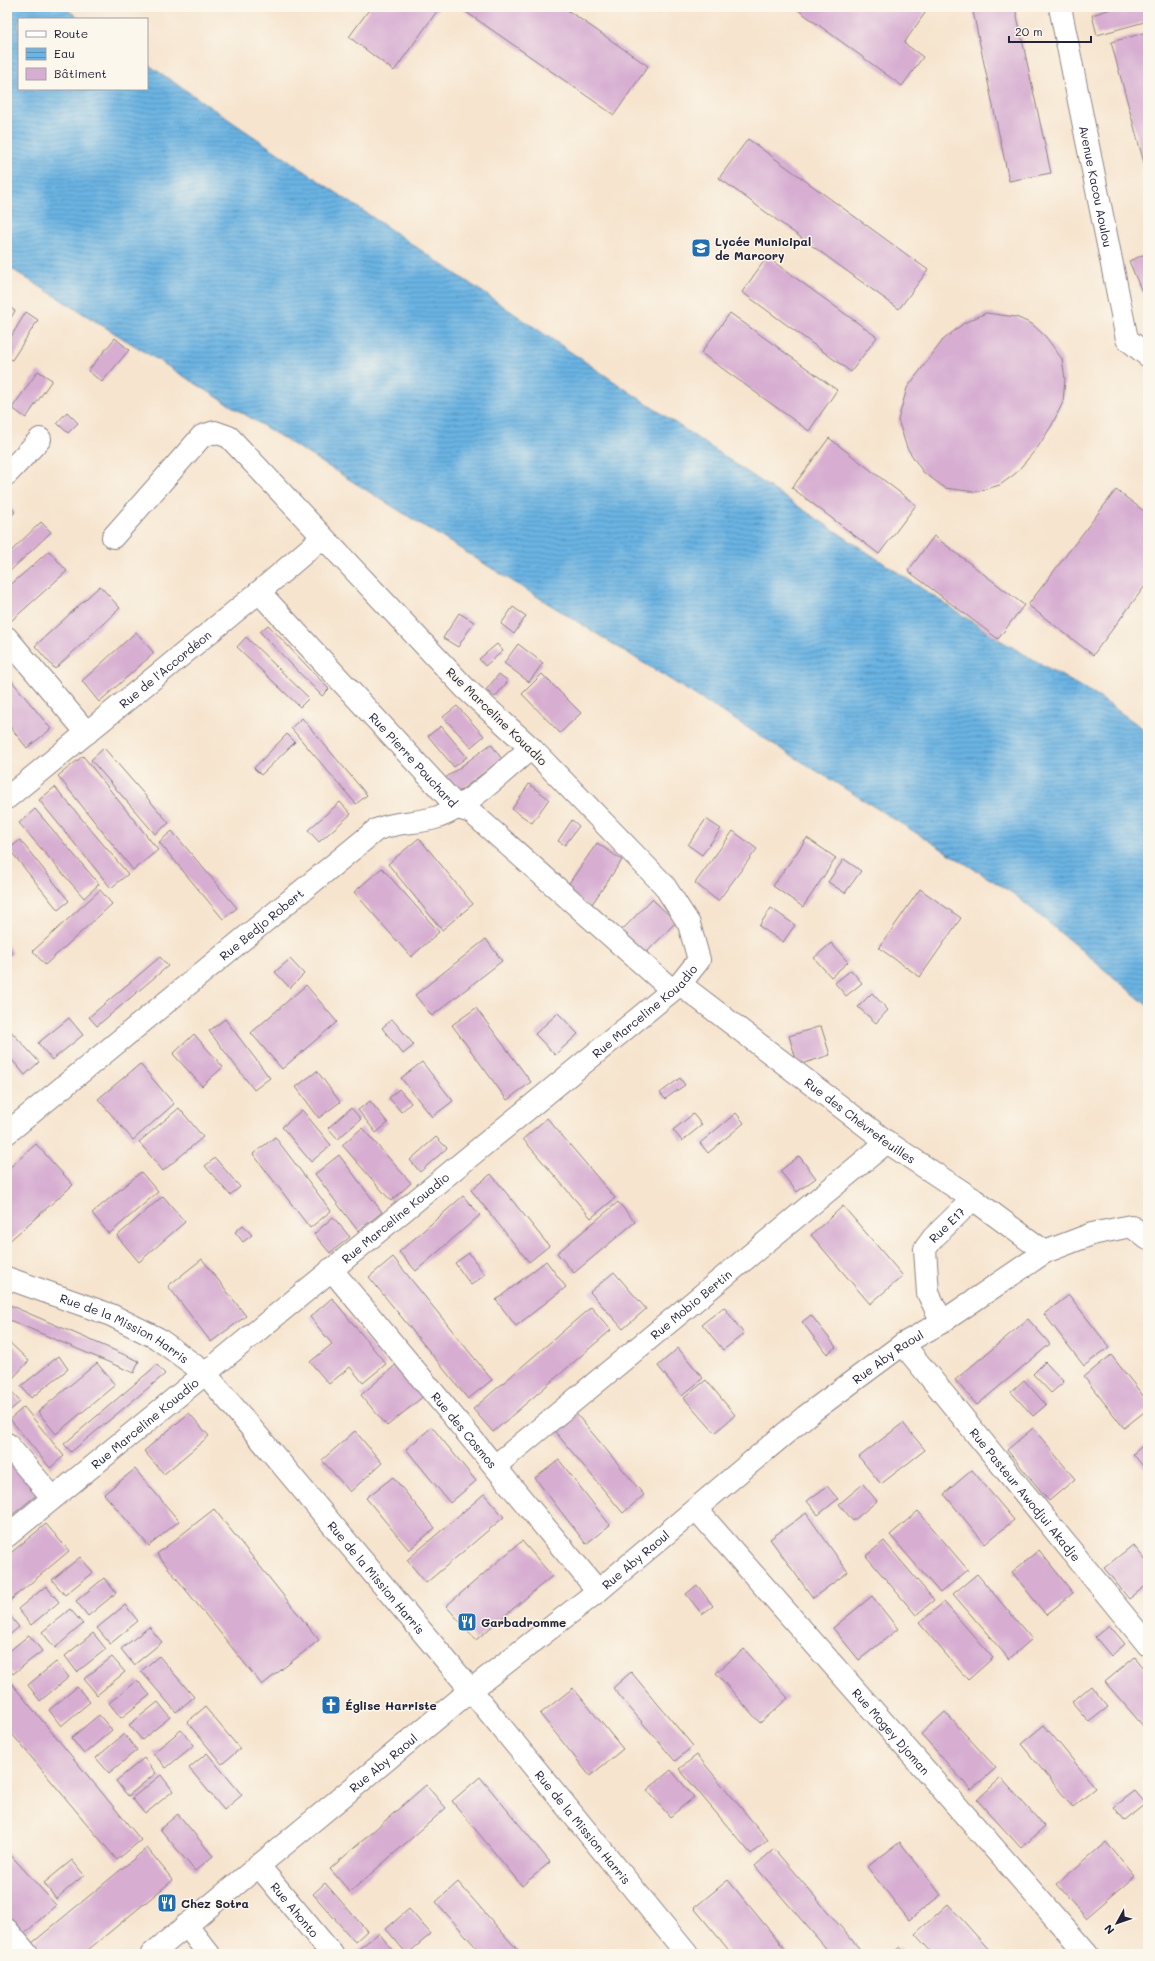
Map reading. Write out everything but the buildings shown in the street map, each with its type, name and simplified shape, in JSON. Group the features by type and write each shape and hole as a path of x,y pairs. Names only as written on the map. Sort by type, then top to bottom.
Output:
{"street":[{"name":"Avenue Kacou Aoulou","path":"1060,7 1127,339 1148,356"},
{"name":"Rue Marceline Kouadio","path":"7,1536 676,987 699,960 689,924 664,885 531,748 465,688 322,538 229,437 215,432 202,436 113,537"},
{"path":"7,474 40,439"},
{"name":"Rue de l'Accordéon","path":"7,798 259,592 322,538"},
{"name":"Rue Pierre Pouchard","path":"259,592 458,808 471,812 676,987"},
{"path":"7,638 87,733"},
{"name":"Rue Bedjo Robert","path":"7,1133 376,830 386,825 432,819 458,808 531,748"},
{"name":"Rue des Chèvrefeuilles","path":"676,987 887,1142 973,1199 1045,1252"},
{"name":"Rue Mobio Bertin","path":"495,1466 887,1142"},
{"name":"Rue E17","path":"942,1322 928,1293 925,1249 973,1199"},
{"name":"Rue Aby Raoul","path":"152,1954 471,1690 598,1591 806,1416 903,1344 942,1322 1045,1252 1092,1234 1131,1226 1148,1239"},
{"name":"Rue des Cosmos","path":"331,1269 598,1591"},
{"name":"Rue de la Mission Harris","path":"7,1278 111,1315 157,1338 205,1373 471,1690 687,1954"},
{"name":"Rue Pasteur Awodjui Akadje","path":"903,1344 1148,1645"},
{"path":"7,1444 53,1498"},
{"name":"Rue Mogey Djoman","path":"696,1509 1087,1954"},
{"name":"Rue Ahonto","path":"258,1865 332,1954"},
{"path":"186,1925 209,1954"},
{"path":"7,1930 27,1954"}],"water":[{"path":"7,7 63,7 80,18 18,18 18,90 148,90 148,65 784,497 998,639 1100,698 1148,732 1148,1006 1014,894 7,266"}],"place":[{"name":"Lycée Municipal de Marcory","path":"701,248"},
{"name":"Garbadromme","path":"467,1622"},
{"name":"Église Harriste","path":"331,1705"},
{"name":"Chez Sotra","path":"167,1903"}]}
